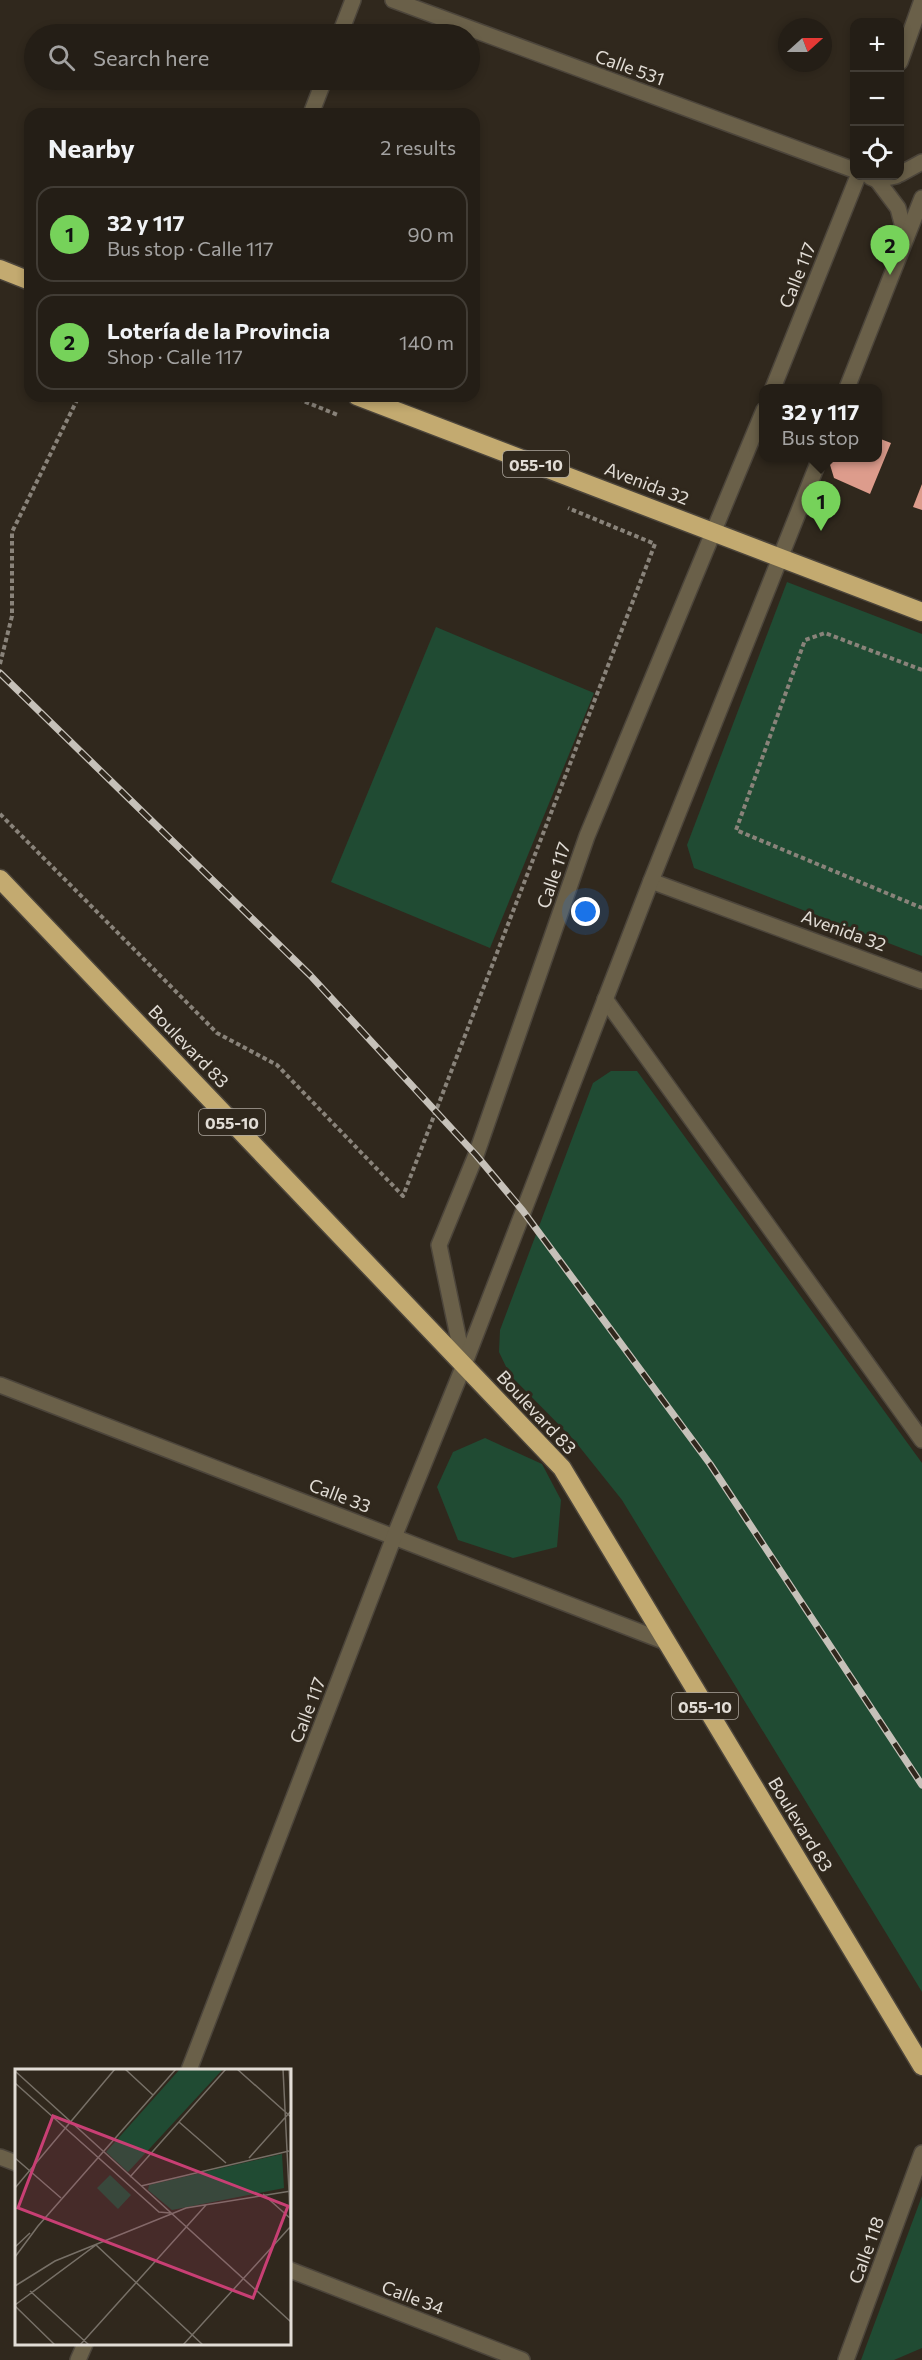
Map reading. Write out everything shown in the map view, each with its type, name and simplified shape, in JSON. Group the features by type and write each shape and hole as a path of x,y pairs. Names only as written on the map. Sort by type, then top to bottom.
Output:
{"highway":[{"path":"0,269 24,279"},
{"name":"Avenida 32","path":"373,402 922,612"},
{"name":"Boulevard 83","path":"0,879 562,1468 922,2066"}],"street":[{"path":"344,24 353,0"},
{"name":"Calle 531","path":"393,0 458,24"},
{"path":"904,51 922,0"},
{"name":"Calle 531","path":"480,32 850,168"},
{"path":"313,108 320,90"},
{"path":"904,172 922,162"},
{"name":"Calle 117","path":"774,384 856,180"},
{"path":"874,180 898,208 906,238"},
{"path":"849,384 922,198"},
{"name":"Calle 117","path":"464,1365 439,1245 476,1155 587,836 759,422"},
{"name":"Calle 117","path":"189,2069 394,1537 464,1365 651,881 818,462"},
{"name":"Avenida 32","path":"651,881 922,981"},
{"path":"605,999 922,1440"},
{"name":"Calle 33","path":"0,1385 666,1642"},
{"name":"Calle 118","path":"846,2360 922,2153"},
{"path":"0,2157 15,2163"},
{"name":"Calle 34","path":"291,2270 522,2360"},
{"path":"78,2360 84,2345"}],"path":[{"path":"0,664 12,616 12,532 76,402"},
{"path":"306,402 346,418"},
{"path":"0,814 217,1033 277,1065 403,1196 655,544 567,508"},
{"path":"922,670 825,633 805,640 736,830 922,908"}],"green space":[{"path":"787,582 922,634 922,956 694,868 687,845"},
{"path":"436,627 594,693 490,948 331,882"},
{"path":"611,1071 637,1071 922,1463 922,1992 622,1500 574,1440 510,1375 499,1352 500,1330 593,1083"},
{"path":"485,1438 542,1464 561,1500 557,1547 513,1558 458,1540 437,1487 453,1452"},
{"path":"922,2196 922,2348 894,2360 861,2360"}],"building":[{"path":"882,440 891,443 870,494 834,478 829,462 882,462"},
{"path":"922,484 922,510 913,507"}],"railway":[{"path":"0,673 310,975 476,1155 523,1211 710,1464 922,1785"}],"place":[{"name":"Lotería de la Provincia","path":"890,275"},
{"name":"32 y 117","path":"821,531"}]}
